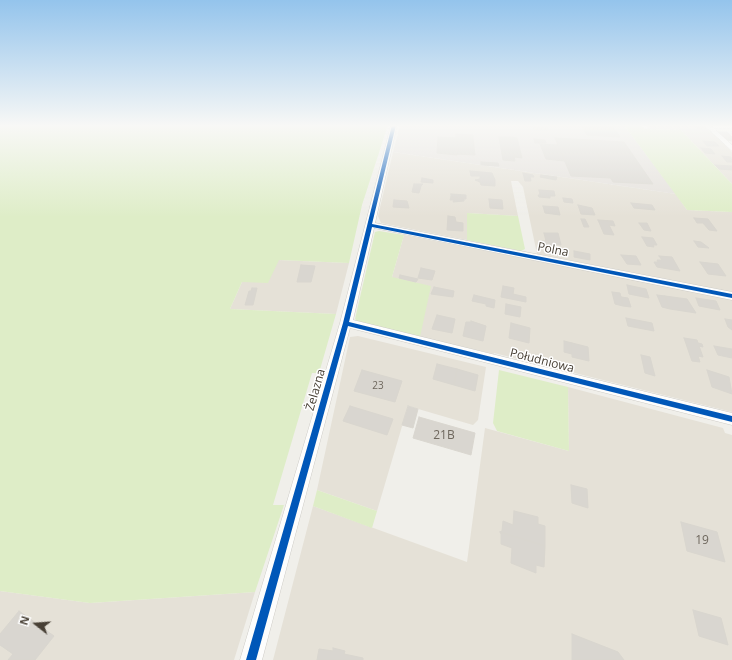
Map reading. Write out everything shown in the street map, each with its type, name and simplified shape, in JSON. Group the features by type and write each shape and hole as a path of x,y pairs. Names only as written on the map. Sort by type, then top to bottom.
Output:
{"street":[{"name":"Żelazna","path":"251,660 346,323 387,156"},
{"name":"Polna","path":"371,225 732,296"},
{"name":"Południowa","path":"346,323 732,420"}],"shaded area":[{"path":"392,156 419,156 676,194 687,210 732,212 732,292 537,254 523,187 518,181 511,181 518,216 467,213 467,240 381,223 378,216"},
{"path":"419,156 647,156 676,194"},
{"path":"705,156 732,156 732,184"},
{"path":"404,235 732,299 732,412 494,353 420,337 392,277"},
{"path":"278,260 349,263 336,314 230,309 242,282"},
{"path":"358,336 486,367 478,420 473,425 408,406 377,511 317,490 350,337"},
{"path":"568,387 723,428 725,433 732,435 732,660 273,660 313,506 467,562 485,428 569,451"},
{"path":"0,591 90,603 255,592 234,660 0,660"}],"green space":[{"path":"0,156 378,156 362,205 349,263 279,260 268,283 242,282 230,309 336,314 319,373 312,373 273,505 284,505 255,592 90,603 0,591"},
{"path":"647,156 705,156 732,184 732,212 687,210"},
{"path":"467,213 518,216 525,249 521,251 467,240"},
{"path":"379,231 404,235 392,277 431,286 420,337 357,321 355,319 375,232"},
{"path":"499,370 568,387 569,451 497,431 493,423"},
{"path":"317,490 377,511 372,528 313,506"}],"building":[{"path":"502,156 514,156 515,161 503,160"},
{"path":"514,156 521,156 522,158"},
{"path":"545,156 563,156 565,161 546,159"},
{"path":"562,156 599,156 611,178 571,176"},
{"path":"599,156 634,156 653,184 613,182"},
{"path":"722,156 731,157 732,162 727,162"},
{"path":"481,162 498,163 499,166 481,165"},
{"path":"715,165 732,166 732,170 719,169"},
{"path":"470,171 492,173 495,180 495,186 481,185 480,182 475,180 480,179 480,176 471,176"},
{"path":"523,173 533,175 534,177 530,177 531,181 525,181"},
{"path":"541,175 557,177 556,180 540,177"},
{"path":"422,178 433,180 433,183 421,182"},
{"path":"414,184 423,184 419,193 412,192"},
{"path":"539,190 554,191 555,196 550,196 550,198 539,197"},
{"path":"451,194 466,195 466,199 451,197"},
{"path":"451,197 464,198 464,201 453,202 454,200 450,200"},
{"path":"563,198 572,199 573,203 564,202"},
{"path":"489,199 502,200 503,209 490,208"},
{"path":"394,200 407,201 409,208 393,207"},
{"path":"631,203 652,205 655,210 634,208"},
{"path":"578,205 592,208 595,215 581,214"},
{"path":"543,206 558,207 560,215 545,213"},
{"path":"448,216 455,217 456,222 463,223 463,231 447,230"},
{"path":"694,218 708,219 717,231 709,230 703,223 697,223"},
{"path":"581,219 585,219 589,227 584,227"},
{"path":"598,220 613,221 615,226 609,225 614,235 604,234"},
{"path":"639,223 647,223 651,231 644,230"},
{"path":"544,233 558,233 561,245 553,244 554,250 544,249 542,241 546,241"},
{"path":"642,237 653,238 657,245 653,245 654,247 647,246"},
{"path":"694,241 701,242 709,248 698,247"},
{"path":"574,251 590,254 590,260 574,257"},
{"path":"621,255 636,256 641,265 627,264"},
{"path":"659,256 672,257 680,271 657,267 654,262 658,262 657,260 662,260"},
{"path":"700,262 718,264 726,276 708,274"},
{"path":"301,265 315,266 311,282 297,282"},
{"path":"421,268 435,271 432,280 418,278"},
{"path":"400,275 418,279 416,282 399,278"},
{"path":"627,285 646,289 649,298 629,294"},
{"path":"503,286 514,288 513,294 526,297 526,302 501,297"},
{"path":"434,287 454,291 453,297 431,294"},
{"path":"252,288 257,288 253,305 245,305 249,291 251,291"},
{"path":"612,292 620,293 623,306 615,304"},
{"path":"474,295 495,300 494,308 486,306 486,304 472,301"},
{"path":"657,295 665,296 670,309 662,307"},
{"path":"665,296 687,299 696,313 670,309"},
{"path":"621,297 628,298 631,307 623,306"},
{"path":"696,298 716,301 720,310 699,306"},
{"path":"506,304 521,307 520,317 505,314"},
{"path":"437,315 455,319 452,333 432,329"},
{"path":"626,318 652,323 654,331 628,326"},
{"path":"725,319 732,320 732,330 728,327"},
{"path":"471,321 486,326 483,341 463,336 466,322"},
{"path":"511,323 530,328 529,343 509,338"},
{"path":"684,338 697,340 698,343 702,344 703,347 699,346 703,357 698,356 700,362 692,361"},
{"path":"564,341 572,343 572,354 564,352"},
{"path":"572,343 588,347 589,361 572,357"},
{"path":"714,346 732,349 732,358 718,355"},
{"path":"641,355 650,357 655,376 645,373"},
{"path":"437,364 457,369 454,385 433,379"},
{"path":"457,369 478,375 475,391 454,385"},
{"path":"362,370 402,381 395,402 354,391"},
{"path":"707,370 729,377 732,394 712,387"},
{"path":"350,406 393,419 387,435 343,421"},
{"path":"408,406 418,409 413,428 402,425"},
{"path":"419,417 475,433 471,455 413,438"},
{"path":"571,485 587,489 588,508 572,503"},
{"path":"514,511 538,517 538,524 545,526 545,546 500,532 502,531 503,521 513,525"},
{"path":"681,522 717,532 725,562 687,551"},
{"path":"500,532 545,546 544,567 536,565 536,573 511,563 512,548 501,544"},
{"path":"693,610 721,618 728,645 699,636"},
{"path":"19,611 54,636 35,660 8,660 13,654 0,645 0,634"},
{"path":"572,634 618,652 624,660 572,660"},
{"path":"333,648 345,651 344,654 363,658 363,660 317,660 319,649 333,651"}],"cycle path":[{"path":"251,660 346,323 387,156"},
{"path":"371,225 732,296"},
{"path":"346,323 732,419"}]}
